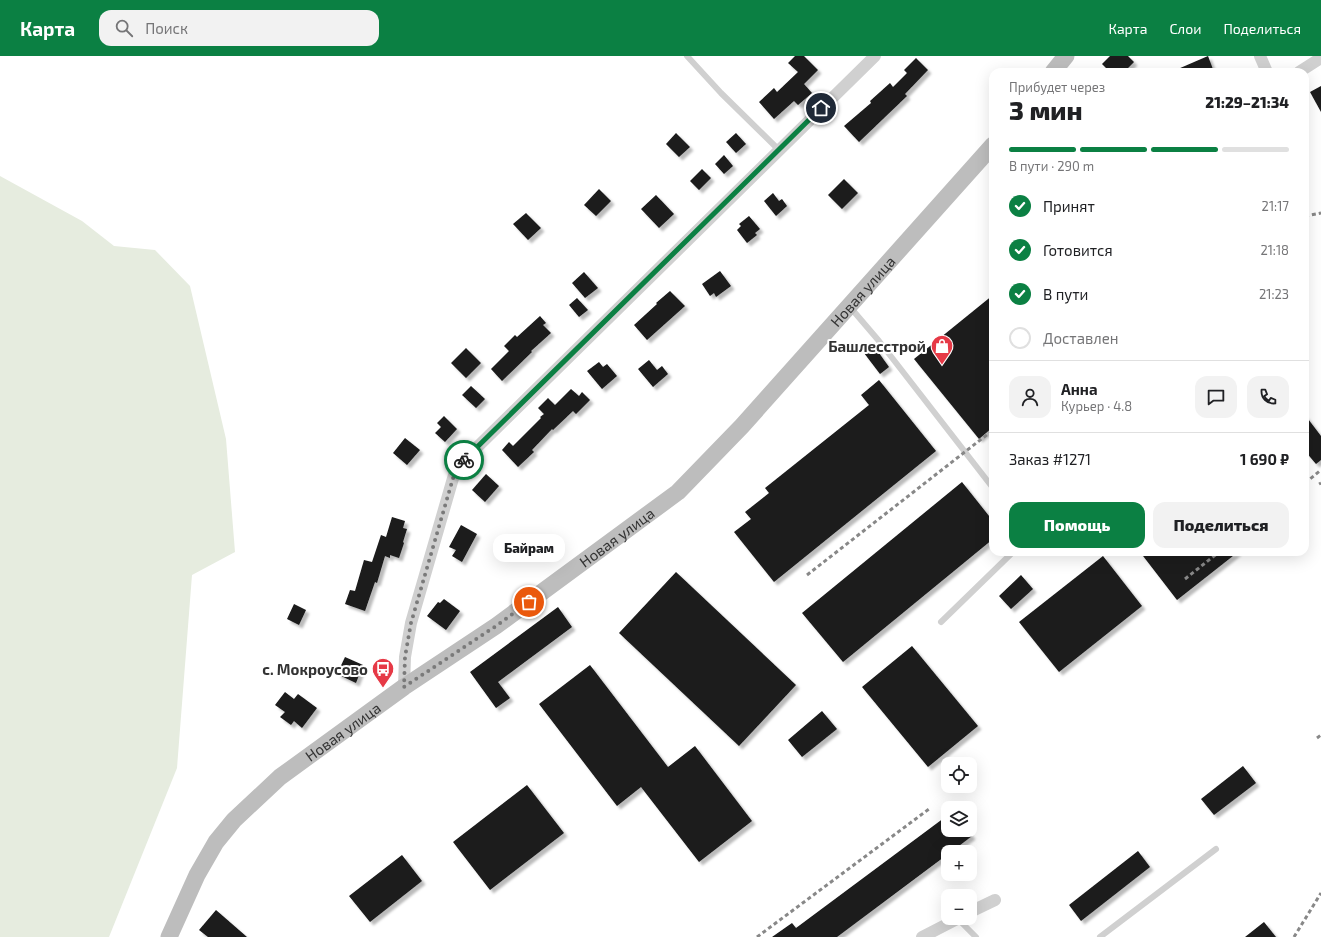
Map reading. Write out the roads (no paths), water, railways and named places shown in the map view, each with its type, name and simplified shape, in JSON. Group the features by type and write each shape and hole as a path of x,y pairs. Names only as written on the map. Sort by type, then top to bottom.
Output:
{"main road":[{"path":"1056,68 1066,56"},
{"name":"Новая улица","path":"169,937 197,875 216,842 234,820 280,777 404,687 496,626 678,492 742,426 989,150"}],"street":[{"path":"404,687 405,657 411,623 456,468 874,56"},
{"path":"1260,56 1265,68"},
{"path":"1305,68 1321,58"},
{"path":"977,909 995,900"},
{"path":"922,937 945,925"}],"lane":[{"path":"687,56 721,93 779,150"},
{"path":"850,306 989,483"},
{"path":"941,622 1009,556"},
{"path":"1100,937 1216,849"},
{"path":"965,925 976,937"}],"railway":[{"path":"1309,215 1321,213"},
{"path":"807,575 989,433"},
{"path":"1309,480 1321,470"},
{"path":"1185,579 1214,556"},
{"path":"1317,738 1321,735"},
{"path":"757,937 929,809"},
{"path":"1294,937 1321,893"}],"place":[{"name":"Башлесстрой","path":"942,366"},
{"name":"Байрам","path":"529,602"},
{"name":"с. Мокроусово","path":"383,688"}]}
